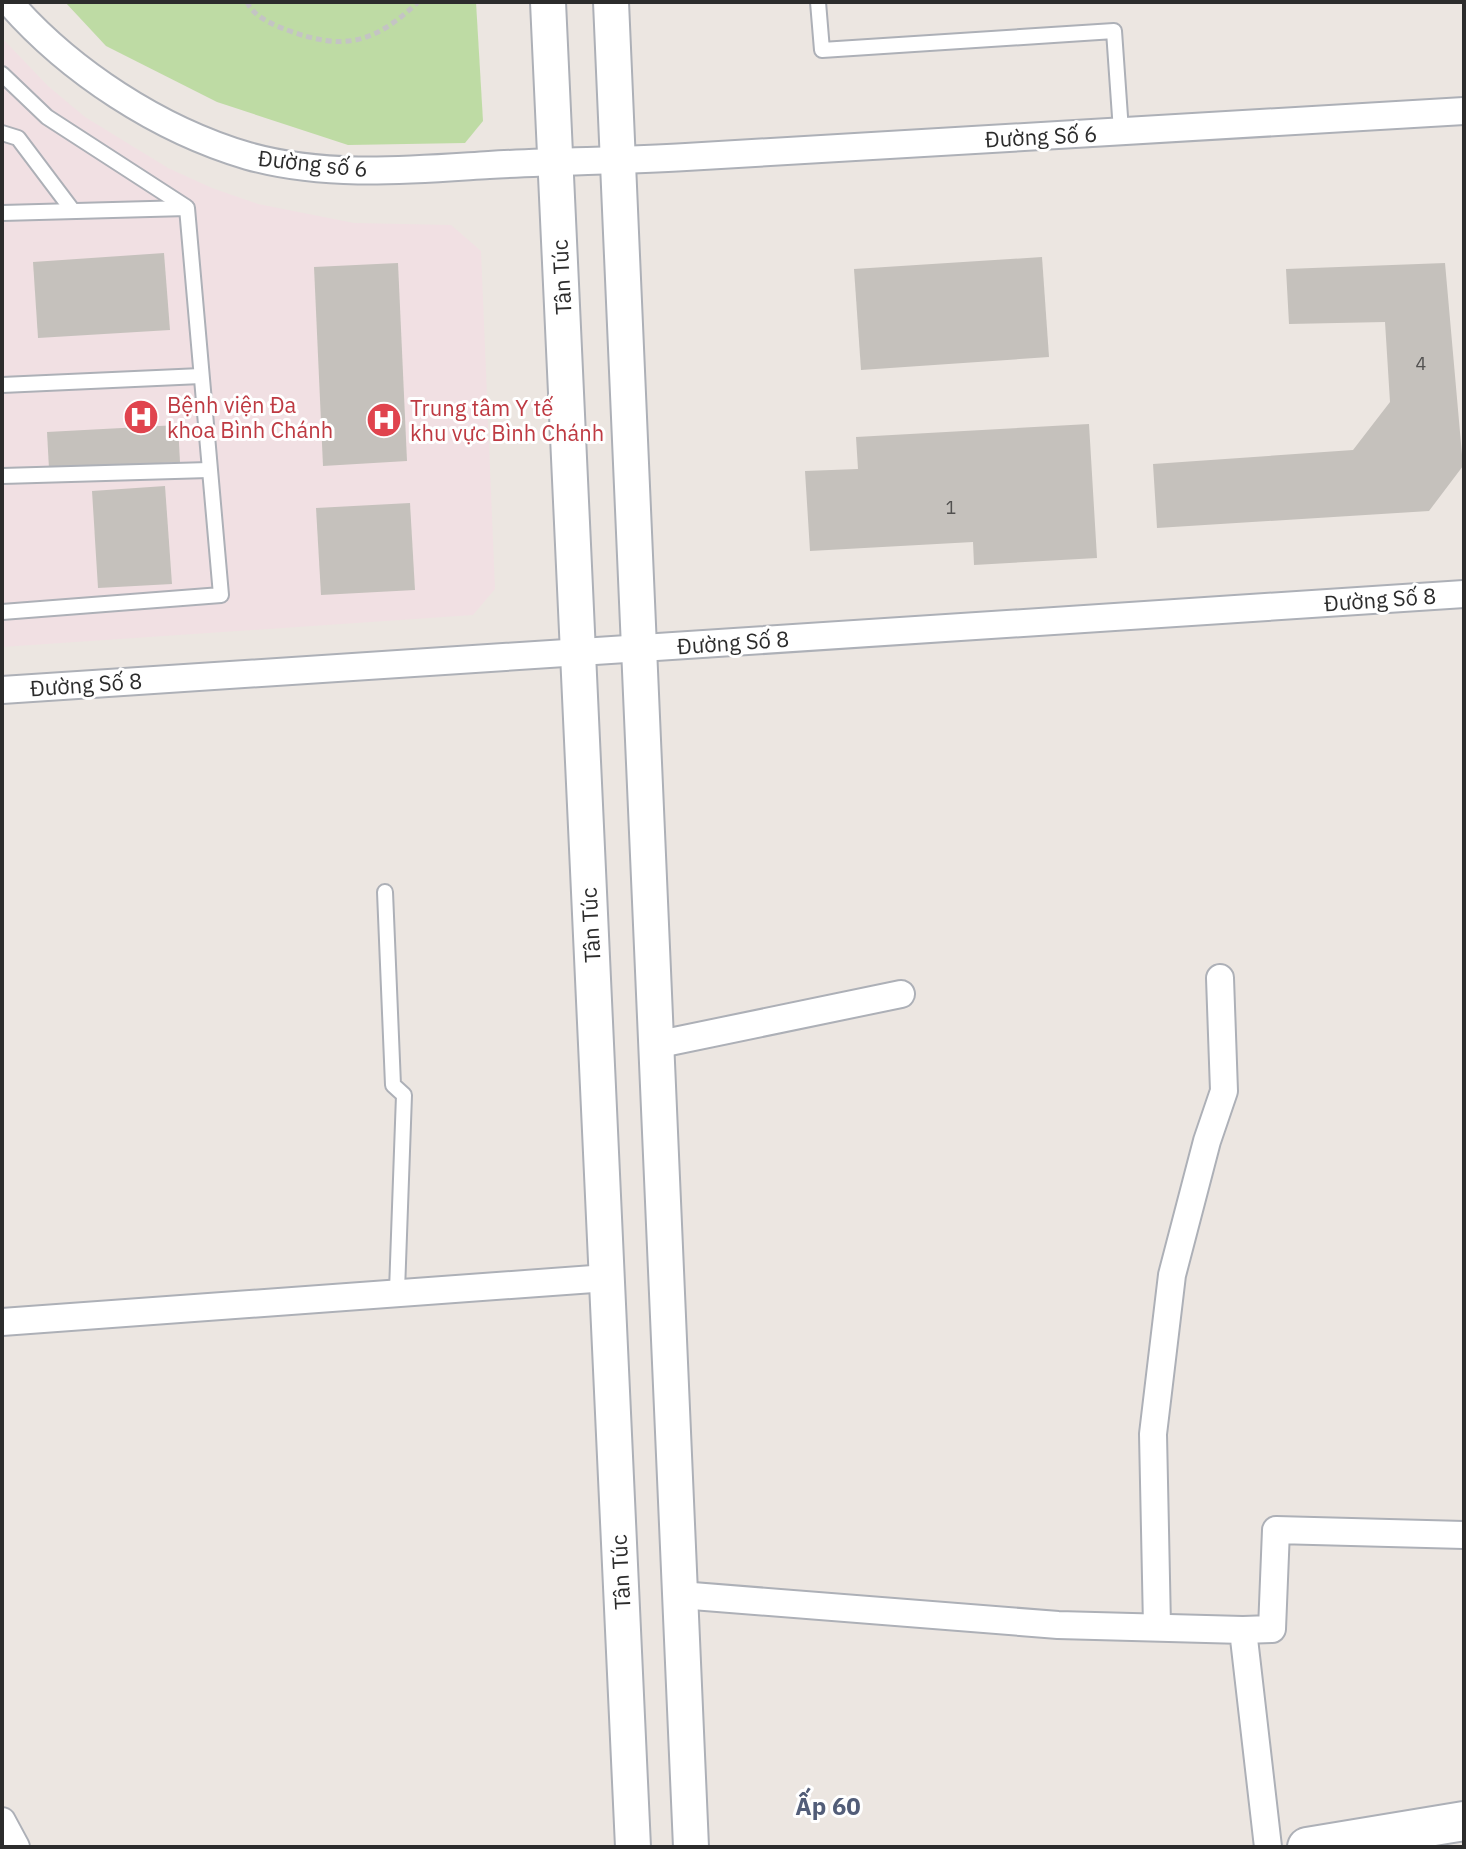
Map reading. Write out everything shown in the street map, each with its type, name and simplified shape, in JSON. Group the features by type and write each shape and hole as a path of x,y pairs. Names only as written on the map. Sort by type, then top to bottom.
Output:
{"main road":[{"path":"1307,1847 1464,1821"}],"street":[{"name":"Đường số 6","path":"9,2 39,36 101,84 178,127 249,156 318,167 401,171 618,161"},
{"name":"Tân Túc","path":"548,2 633,1847"},
{"path":"611,2 691,1847"},
{"name":"Đường Số 6","path":"618,161 1464,111"},
{"name":"Đường Số 8","path":"2,690 1464,594"},
{"path":"1157,1626 1153,1434 1172,1275 1207,1141 1224,1091 1220,978"},
{"path":"655,1045 901,994"},
{"path":"2,1322 607,1278"},
{"path":"680,1595 1058,1625 1272,1629 1276,1530 1464,1535"},
{"path":"1243,1630 1268,1847"},
{"path":"2,1821 16,1847"}],"lane":[{"path":"818,2 822,50 1114,31 1121,131"},
{"path":"2,74 47,117 187,208"},
{"path":"2,133 18,138 73,211"},
{"path":"2,213 187,208"},
{"path":"2,612 221,595 187,208"},
{"path":"2,385 201,376"},
{"path":"2,476 209,470"},
{"path":"385,892 393,1085 404,1095 397,1291"}],"path":[{"path":"247,2 250,10 278,27 321,43 357,41 399,20 418,2"}],"shaded area":[{"name":"Bệnh viện Đa khoa Bình Chánh","path":"2,38 48,86 85,117 168,168 212,188 258,204 354,223 451,225 481,251 495,589 473,615 2,647"}],"green space":[{"path":"65,2 476,2 483,121 465,143 348,145 217,102 106,46"}],"building":[{"path":"164,253 170,330 38,338 33,262"},
{"path":"1042,257 1049,357 861,370 854,269"},
{"path":"398,263 407,461 323,466 314,267"},
{"path":"1445,263 1463,466 1429,511 1157,528 1153,464 1353,450 1390,402 1385,322 1289,324 1286,269"},
{"path":"1089,424 1097,558 974,565 973,542 810,551 805,471 858,469 856,437"},
{"path":"178,425 180,462 49,469 47,432"},
{"path":"165,486 172,584 98,588 92,491"},
{"path":"410,503 415,590 321,595 316,508"}],"place":[{"name":"Bệnh viện Đa khoa Bình Chánh","path":"141,417"},
{"name":"Trung tâm Y tế khu vực Bình Chánh","path":"384,420"}],"district":[{"name":"Ấp 60","path":"828,1806"}]}
